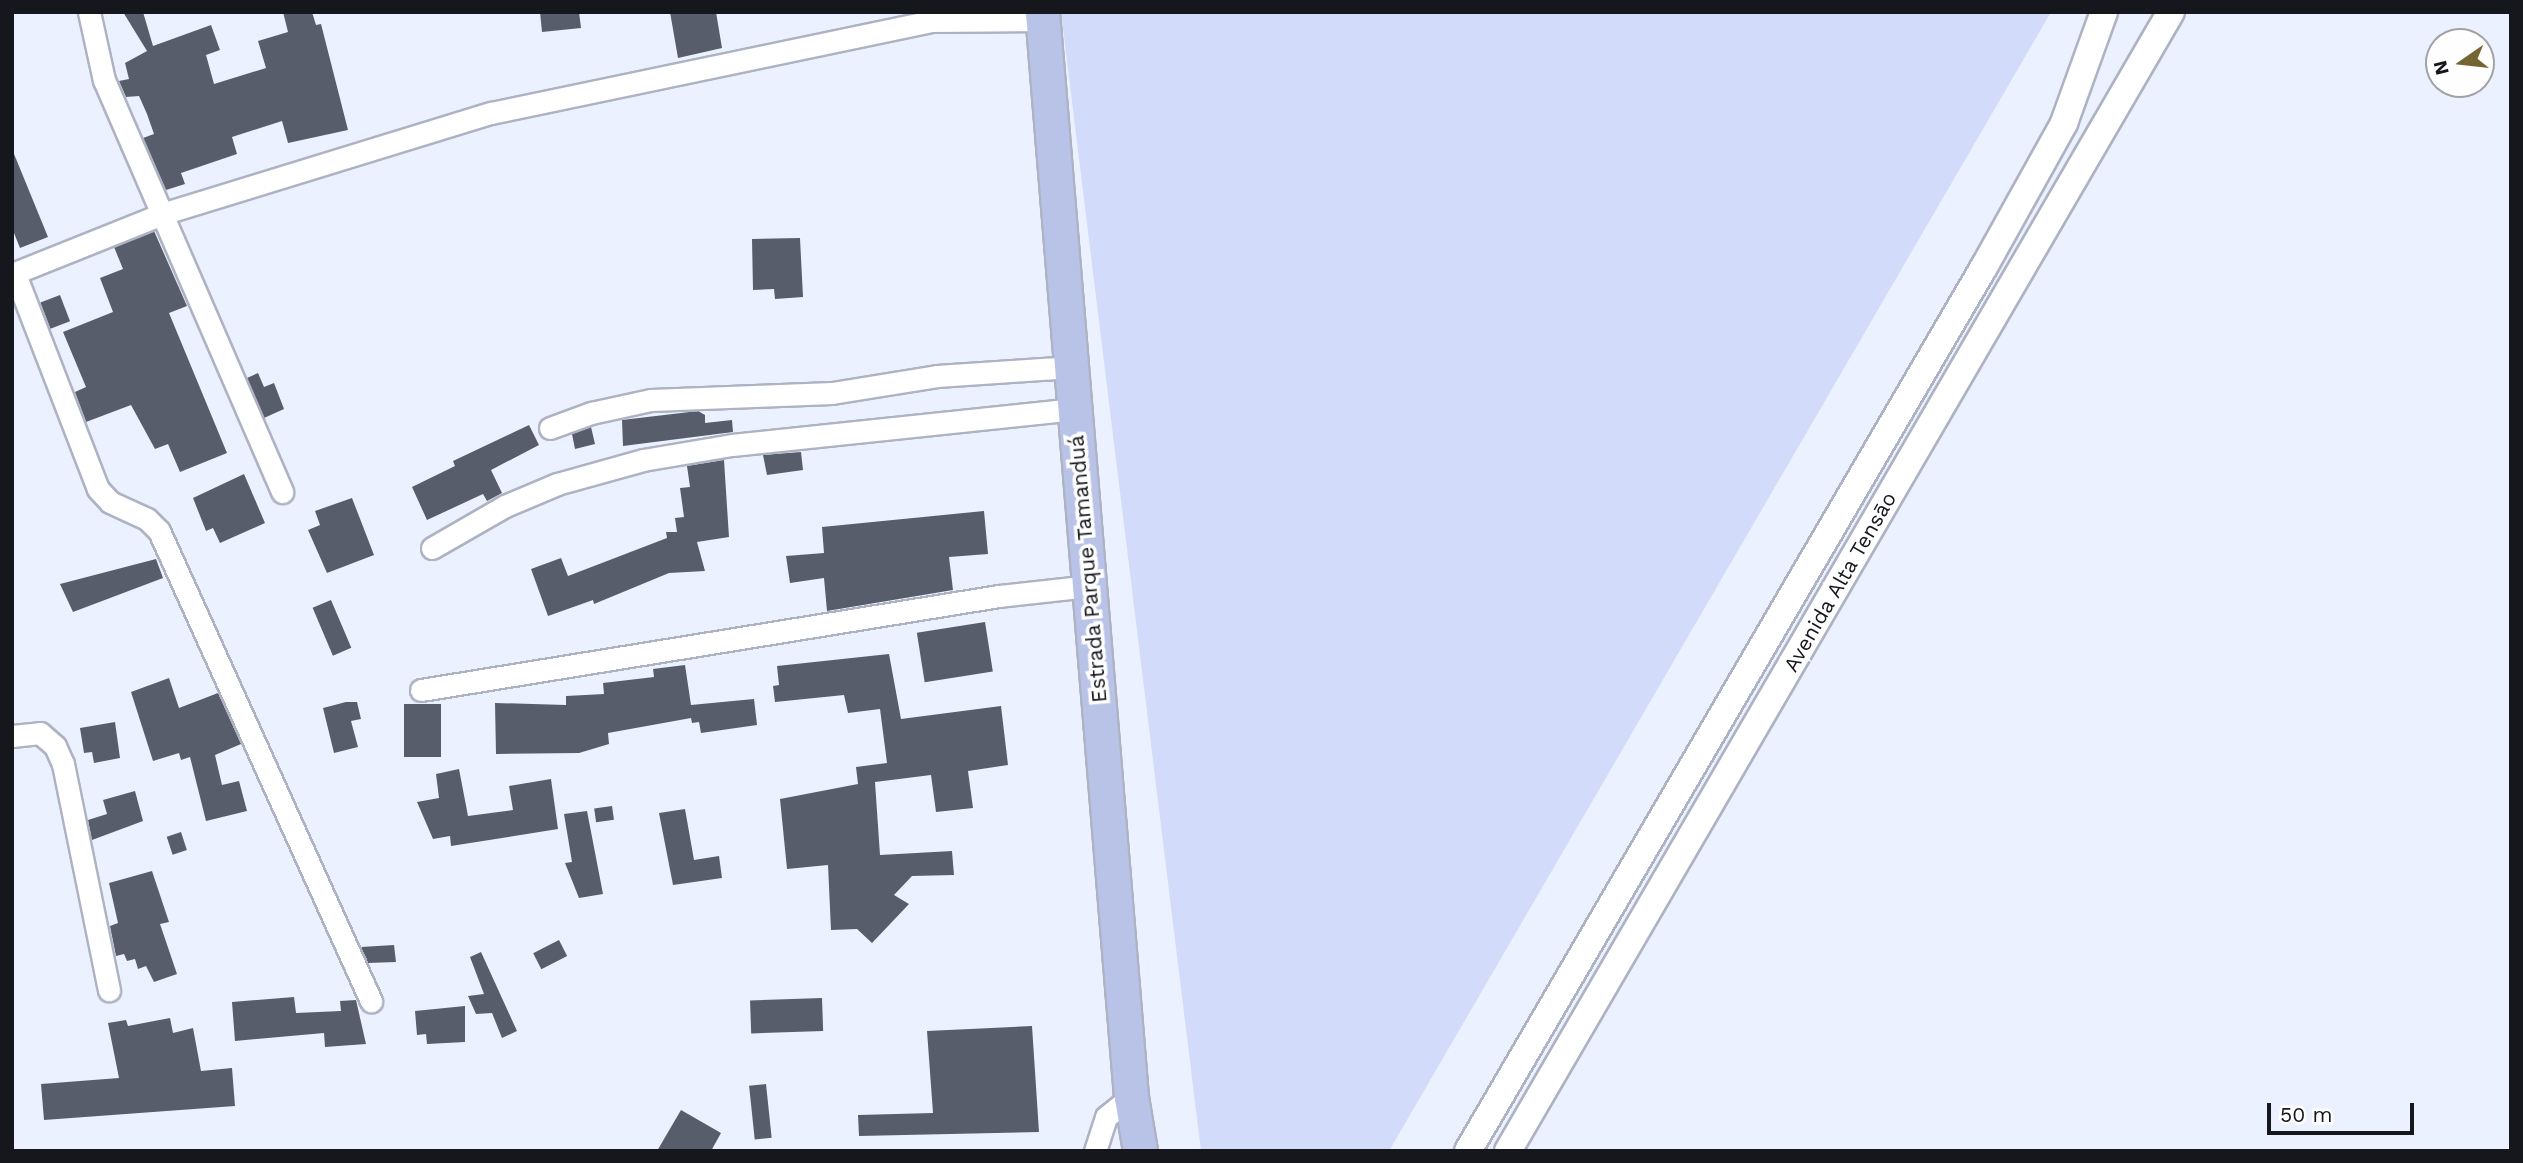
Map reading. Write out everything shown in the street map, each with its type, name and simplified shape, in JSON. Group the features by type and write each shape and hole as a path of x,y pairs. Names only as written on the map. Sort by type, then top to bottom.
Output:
{"main road":[{"name":"Estrada Parque Tamanduá","path":"1043,16 1134,1131"}],"street":[{"path":"89,12 104,80 282,492"},
{"name":"Avenida Alta Tensāo","path":"1468,1151 2044,159 2064,123 2104,12"},
{"name":"Avenida Alta Tensāo","path":"1508,1151 2171,12"},
{"path":"371,1001 159,531 147,519 110,502 98,489 13,274 162,214 491,113 930,20 1043,16"},
{"path":"550,428 651,400 832,393 937,376 1072,367"},
{"path":"432,548 505,506 557,484 643,460 732,445 1075,410"},
{"path":"421,690 999,596 1089,586"},
{"path":"12,736 40,733 55,746 63,764 109,990"},
{"path":"1095,1151 1106,1117 1134,1131"}],"shaded area":[{"path":"1061,12 2051,12 1389,1151 1201,1151"}],"building":[{"path":"123,12 143,12 153,46 211,25 220,50 206,55 214,84 266,68 258,41 288,32 283,12 312,12 316,25 321,24 348,130 288,143 282,121 232,137 237,154 181,173 185,184 166,190 143,138 154,134 147,114 139,96 126,97 119,81 129,79 125,63 147,51"},
{"path":"540,12 579,12 581,28 542,32"},
{"path":"670,12 716,12 722,48 678,58"},
{"path":"12,149 48,237 20,248 12,228"},
{"path":"154,231 187,306 169,313 227,453 180,472 168,444 155,449 131,405 86,422 75,392 86,387 63,332 113,312 100,278 123,269 114,247"},
{"path":"800,238 803,297 775,299 774,289 753,290 752,239"},
{"path":"60,295 70,321 50,329 40,303"},
{"path":"258,373 264,387 274,383 284,409 264,418 247,378"},
{"path":"698,411 705,415 705,423 732,420 733,432 623,446 622,420"},
{"path":"529,425 539,445 491,470 502,493 487,501 483,494 427,520 412,487 455,466 453,461"},
{"path":"591,427 595,444 575,449 572,434"},
{"path":"801,452 803,470 767,475 763,455"},
{"path":"724,460 729,537 697,542 705,571 669,573 594,604 593,600 548,616 531,569 561,558 568,576 667,538 666,532 677,532 675,518 684,517 680,488 690,487 687,466"},
{"path":"244,474 265,523 220,543 213,528 206,531 193,498"},
{"path":"352,498 374,555 327,573 308,530 320,525 315,511"},
{"path":"984,511 988,554 949,557 953,590 827,611 824,578 790,583 786,556 824,553 822,527"},
{"path":"156,559 163,578 73,612 60,584"},
{"path":"331,600 351,648 333,656 313,608"},
{"path":"985,622 993,671 925,682 917,633"},
{"path":"889,654 901,719 1001,706 1008,765 968,771 973,808 936,812 931,775 875,782 880,855 952,851 954,875 912,876 894,895 909,904 872,943 857,929 831,930 828,865 787,869 780,799 858,784 856,767 887,763 880,709 848,713 844,695 775,702 773,686 779,685 777,666"},
{"path":"685,665 691,705 754,699 757,725 701,733 699,722 692,723 691,718 608,733 609,744 579,753 496,754 495,703 566,705 566,696 604,694 603,683 654,677 653,669"},
{"path":"169,678 179,708 218,693 241,744 215,755 222,785 239,781 247,811 206,821 190,757 181,760 179,753 153,761 131,692"},
{"path":"357,702 361,719 351,721 358,747 334,753 323,708"},
{"path":"404,704 441,704 441,757 404,757"},
{"path":"115,722 120,758 94,763 92,752 84,753 80,728"},
{"path":"459,769 468,816 513,810 509,786 551,779 558,829 451,846 450,836 433,839 417,802 439,798 436,774"},
{"path":"135,791 143,821 92,840 88,820 107,814 103,800"},
{"path":"612,806 614,820 596,822 594,809"},
{"path":"685,809 694,860 719,856 722,878 673,885 659,813"},
{"path":"587,811 603,894 579,898 565,863 572,862 564,814"},
{"path":"181,832 187,850 173,855 167,837"},
{"path":"152,871 169,922 160,924 177,974 154,982 146,966 138,969 135,959 127,961 124,954 116,956 110,926 118,923 109,883"},
{"path":"559,940 567,956 541,969 533,953"},
{"path":"394,945 396,962 368,963 361,947"},
{"path":"481,952 517,1031 502,1038 492,1013 476,1014 468,996 484,994 470,957"},
{"path":"294,997 296,1013 341,1011 340,1001 356,1000 366,1044 325,1047 324,1033 235,1041 232,1002"},
{"path":"822,998 823,1031 751,1033 750,1001"},
{"path":"465,1006 465,1042 427,1044 426,1034 417,1035 415,1011"},
{"path":"170,1018 173,1033 193,1028 201,1071 232,1068 235,1106 44,1120 41,1084 119,1078 108,1023 126,1020 128,1026"},
{"path":"1032,1026 1039,1132 859,1136 858,1115 933,1113 927,1031"},
{"path":"766,1084 772,1138 755,1139 749,1086"},
{"path":"681,1110 721,1133 711,1151 657,1151"}]}
